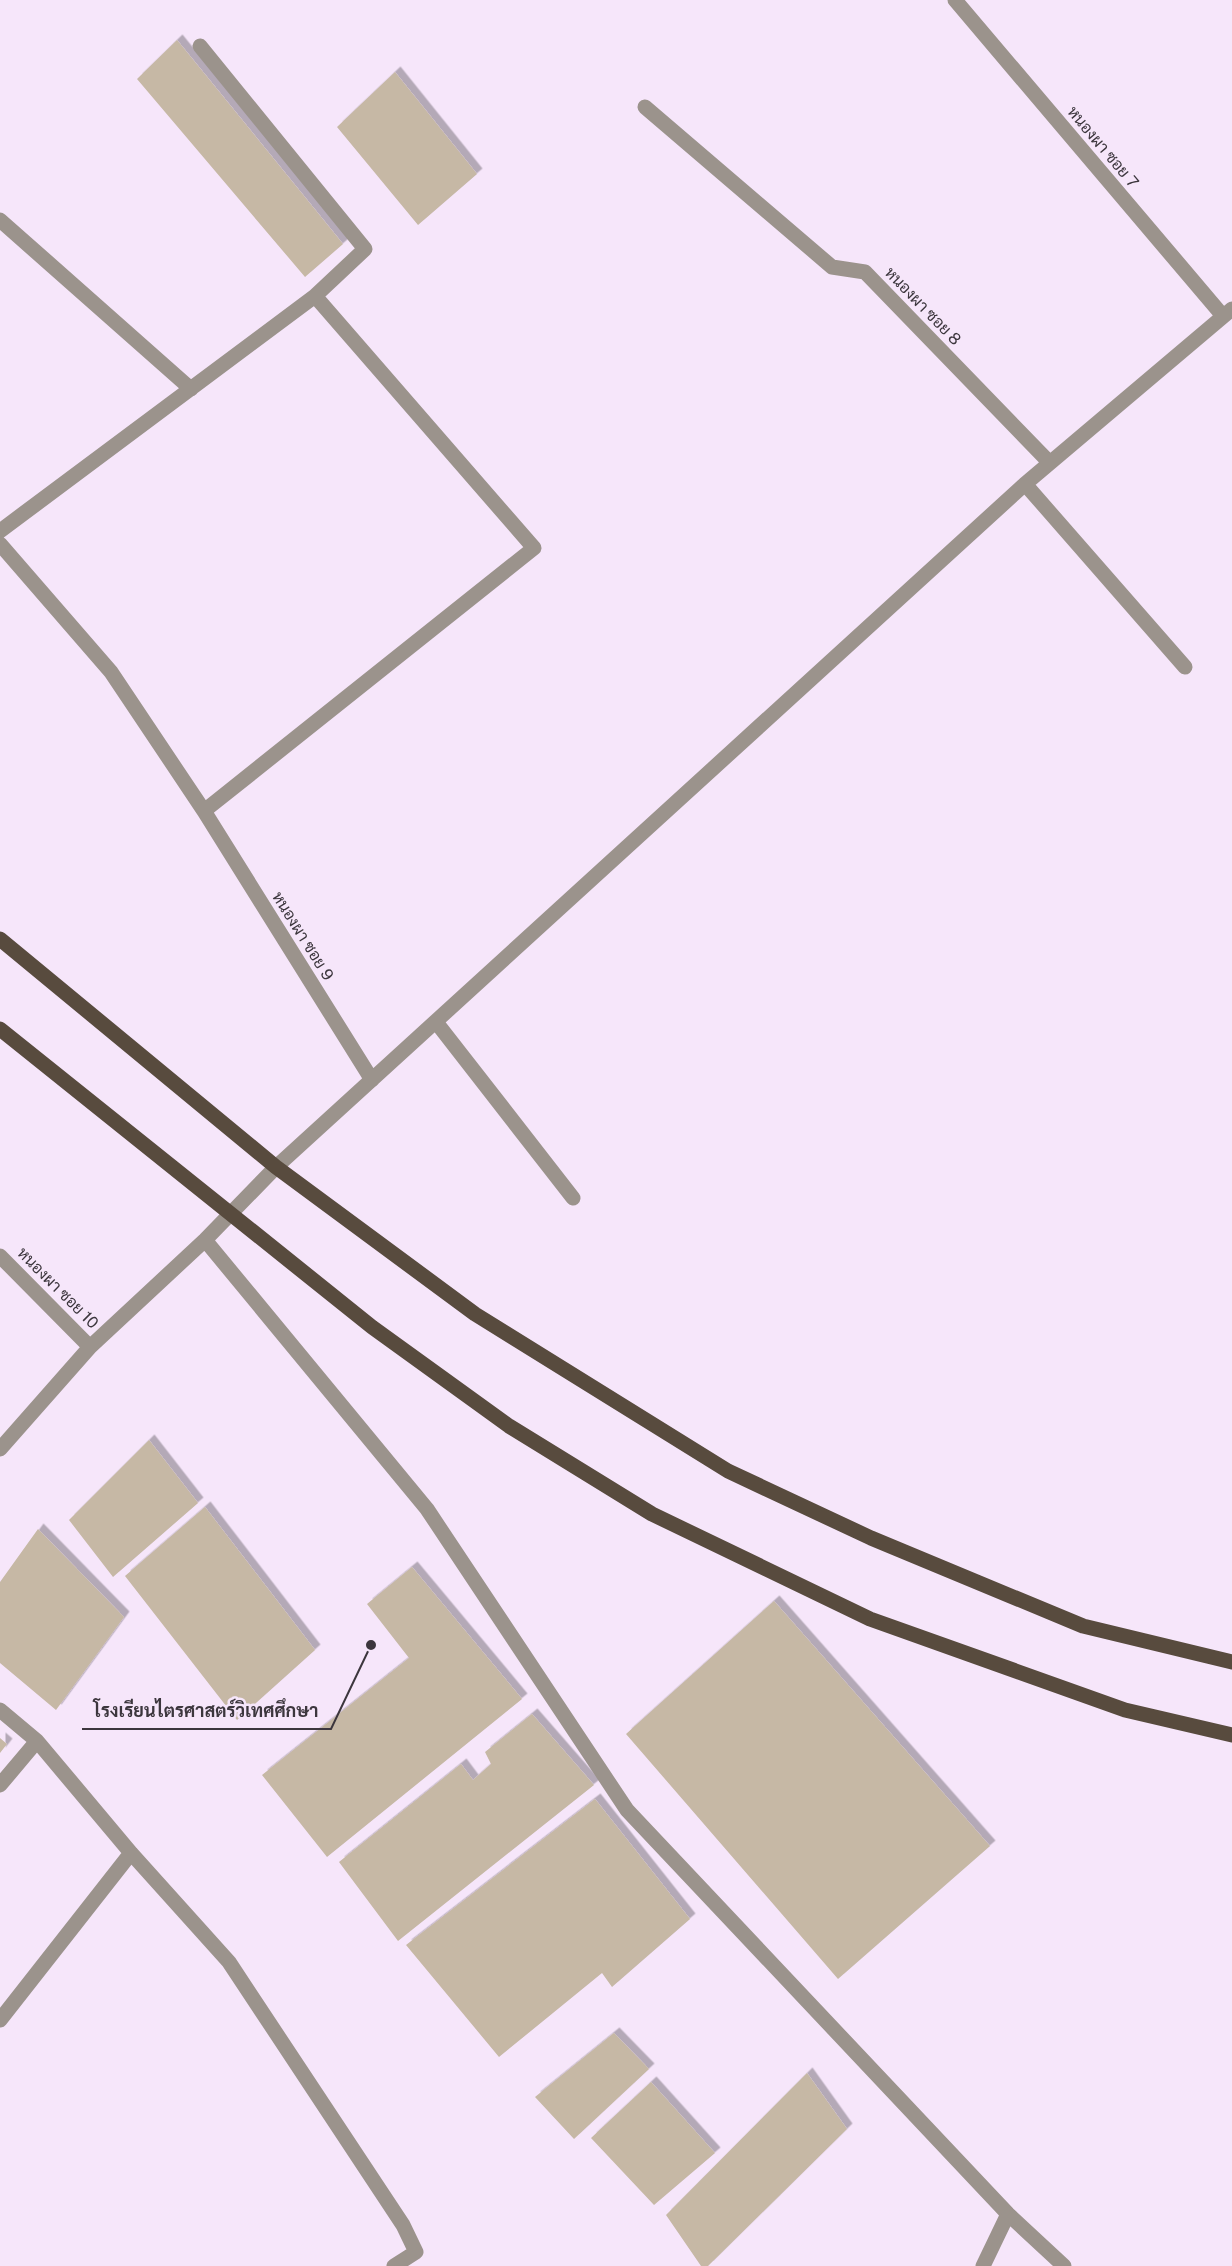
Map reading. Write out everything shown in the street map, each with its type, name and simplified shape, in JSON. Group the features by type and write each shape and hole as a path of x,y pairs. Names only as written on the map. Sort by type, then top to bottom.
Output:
{"main road":[{"path":"0,939 276,1167 475,1314 728,1472 871,1539 1083,1626 1232,1662"},
{"path":"0,1029 372,1327 500,1420 652,1514 870,1618 1125,1710 1232,1735"}],"street":[{"name":"หนองผา ซอย 7","path":"955,0 1228,313"},
{"path":"0,531 315,296 365,249 200,46"},
{"name":"หนองผา ซอย 8","path":"645,107 832,267 865,272 1049,462"},
{"path":"0,220 191,389"},
{"path":"204,811 534,548 315,296"},
{"path":"0,1449 90,1347 205,1240 276,1167 1024,484 1228,313"},
{"path":"1024,484 1185,667"},
{"name":"หนองผา ซอย 9","path":"0,544 111,672 204,811 372,1080"},
{"path":"436,1022 573,1198"},
{"path":"205,1240 427,1509 627,1810 1008,2214 1064,2266"},
{"name":"หนองผา ซอย 10","path":"0,1256 90,1347"},
{"path":"0,1710 37,1741 131,1853 229,1962 404,2224 416,2252 394,2266"},
{"path":"0,1785 37,1741"},
{"path":"0,2020 131,1853"},
{"path":"982,2266 1008,2214"}],"building":[{"path":"177,40 343,244 305,277 137,79"},
{"path":"395,72 477,174 418,225 337,127"},
{"path":"149,1440 198,1503 113,1577 69,1520"},
{"path":"205,1507 315,1650 237,1720 125,1576"},
{"path":"38,1529 124,1617 56,1710 0,1663 0,1582"},
{"path":"412,1567 522,1699 327,1857 262,1775 409,1658 367,1604"},
{"path":"774,1601 990,1846 838,1979 626,1734"},
{"path":"532,1714 594,1785 398,1941 339,1862 461,1764 473,1780 491,1764 485,1752"},
{"path":"0,1738 7,1744 0,1753"},
{"path":"595,1799 690,1919 612,1987 602,1973 499,2057 406,1945"},
{"path":"614,2033 649,2069 574,2139 535,2097"},
{"path":"807,2073 847,2129 708,2266 701,2266 666,2215"},
{"path":"651,2082 715,2153 654,2205 591,2138"}],"place":[{"name":"โรงเรียนไตรศาสตร์วิเทศศึกษา","path":"371,1645"}]}
